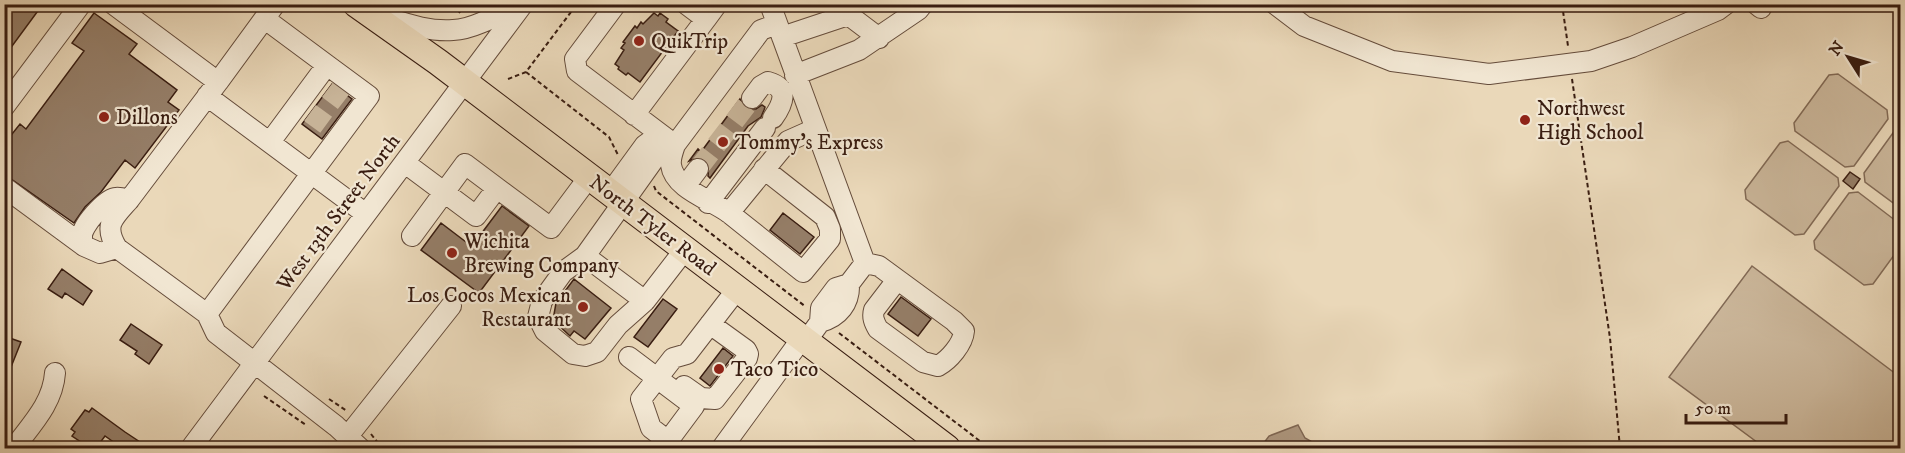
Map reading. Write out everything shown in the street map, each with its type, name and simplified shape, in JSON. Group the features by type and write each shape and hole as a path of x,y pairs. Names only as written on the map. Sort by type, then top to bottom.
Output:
{"main road":[{"name":"North Tyler Road","path":"361,8 465,82 738,288 815,328 947,448"}],"street":[{"path":"4,107 81,4"},
{"path":"113,4 270,142 366,214"},
{"path":"361,8 423,29 455,30 482,22 518,4"},
{"name":"West 13th Street North","path":"191,448 523,4"},
{"path":"616,4 576,58 577,71 668,140 675,177 708,203 721,207 803,272 830,239 830,229 825,217 764,169"},
{"path":"634,115 711,12 686,4"},
{"path":"770,4 865,263"},
{"path":"795,75 859,50 918,10 923,4"},
{"path":"1275,4 1304,26 1392,61 1490,74 1591,61 1632,47 1718,10 1726,4"},
{"path":"686,248 645,301 618,325 597,352 585,356 573,354 545,331 538,317 542,301 563,272 585,256 617,198 637,170 645,145 668,140 761,30 779,31 841,10 879,38"},
{"path":"207,314 312,173 336,132 354,108 369,96 323,78 270,12 129,200 114,216 110,226 111,238 117,248 207,314 216,333 354,442 451,306"},
{"path":"270,142 304,109 323,78"},
{"path":"708,203 780,108 782,92 777,85 768,82 761,86 752,98"},
{"path":"729,213 788,141 815,129"},
{"path":"405,163 476,216 497,188"},
{"path":"412,236 465,164 551,228 589,177"},
{"path":"686,185 698,169"},
{"path":"4,187 84,246 100,253 117,248"},
{"path":"84,246 81,236 85,226 96,213 111,200 117,198 129,200"},
{"path":"825,217 845,210"},
{"path":"585,256 645,301"},
{"path":"727,447 815,328 821,308 836,288 849,284 865,263"},
{"path":"865,263 879,266 964,331 964,338 945,362 938,366 928,365 878,329 874,322 874,310 897,280"},
{"path":"710,324 746,350 748,354 715,399 701,398 677,380 677,370 687,354 710,324 738,288"},
{"path":"629,357 658,378 673,358 687,354"},
{"path":"14,448 50,399 55,373"}],"path":[{"path":"508,80 526,72 577,4"},
{"path":"1562,4 1610,338 1620,448"},
{"path":"526,72 609,137 618,155 653,182 656,191 815,328 989,448"},
{"path":"264,396 312,429"}],"shaded area":[{"path":"1838,74 1887,110 1888,119 1854,166 1845,167 1795,131 1794,123 1829,75"},
{"path":"1900,126 1900,208 1865,182 1864,173"},
{"path":"1788,141 1838,178 1839,186 1804,234 1795,235 1746,199 1745,190 1780,143"},
{"path":"1858,192 1900,224 1900,247 1873,284 1864,285 1815,249 1814,241 1849,193"},
{"path":"1752,266 1900,377 1900,445 1898,448 1765,448 1669,377"},
{"path":"1298,425 1305,438 1314,443 1317,448 1260,448 1269,436"}],"building":[{"path":"4,4 43,4 4,57"},
{"name":"Dillons","path":"94,13 137,44 129,54 177,90 168,102 179,110 135,168 125,160 74,223 4,174 4,144 20,124 26,129 84,51 72,43"},
{"path":"654,13 658,16 660,13 668,19 666,22 678,31 640,82 628,73 626,75 615,64 624,50 621,48 625,43 623,42 635,26 637,28 641,22 643,24"},
{"path":"332,84 352,99 322,139 302,124"},
{"name":"Tommy's Express","path":"740,99 745,108 756,109 762,105 765,107 764,110 761,117 748,126 710,178 708,176 709,165 706,160 699,157 689,161 698,149 701,152"},
{"path":"1850,172 1860,179 1853,189 1843,181"},
{"path":"502,206 529,226 479,293 421,250 441,223 466,242 478,238"},
{"path":"783,213 814,237 800,254 770,230"},
{"path":"62,269 92,291 83,305 65,293 62,298 48,289"},
{"name":"Los Cocos Mexican Restaurant","path":"574,279 611,308 585,339 574,331 570,336 553,320 556,303"},
{"path":"901,297 931,319 918,336 888,314"},
{"path":"663,299 677,309 648,347 634,337"},
{"path":"131,324 162,345 149,364 135,354 137,351 120,340"},
{"path":"4,336 21,342 5,382 4,382"},
{"name":"Taco Tico","path":"723,348 733,356 710,386 700,378"},
{"path":"92,408 149,448 122,448 105,436 96,448 90,448 72,436 75,432 71,429 85,410 89,412"}],"tunnel":[{"path":"328,89 349,105"},
{"path":"698,169 752,98"},
{"path":"310,113 332,129"}],"place":[{"name":"QuikTrip","path":"639,41"},
{"name":"Dillons","path":"104,117"},
{"name":"Northwest High School","path":"1525,120"},
{"name":"Tommy's Express","path":"723,142"},
{"name":"Wichita Brewing Company","path":"452,253"},
{"name":"Los Cocos Mexican Restaurant","path":"583,307"},
{"name":"Taco Tico","path":"719,369"}]}
